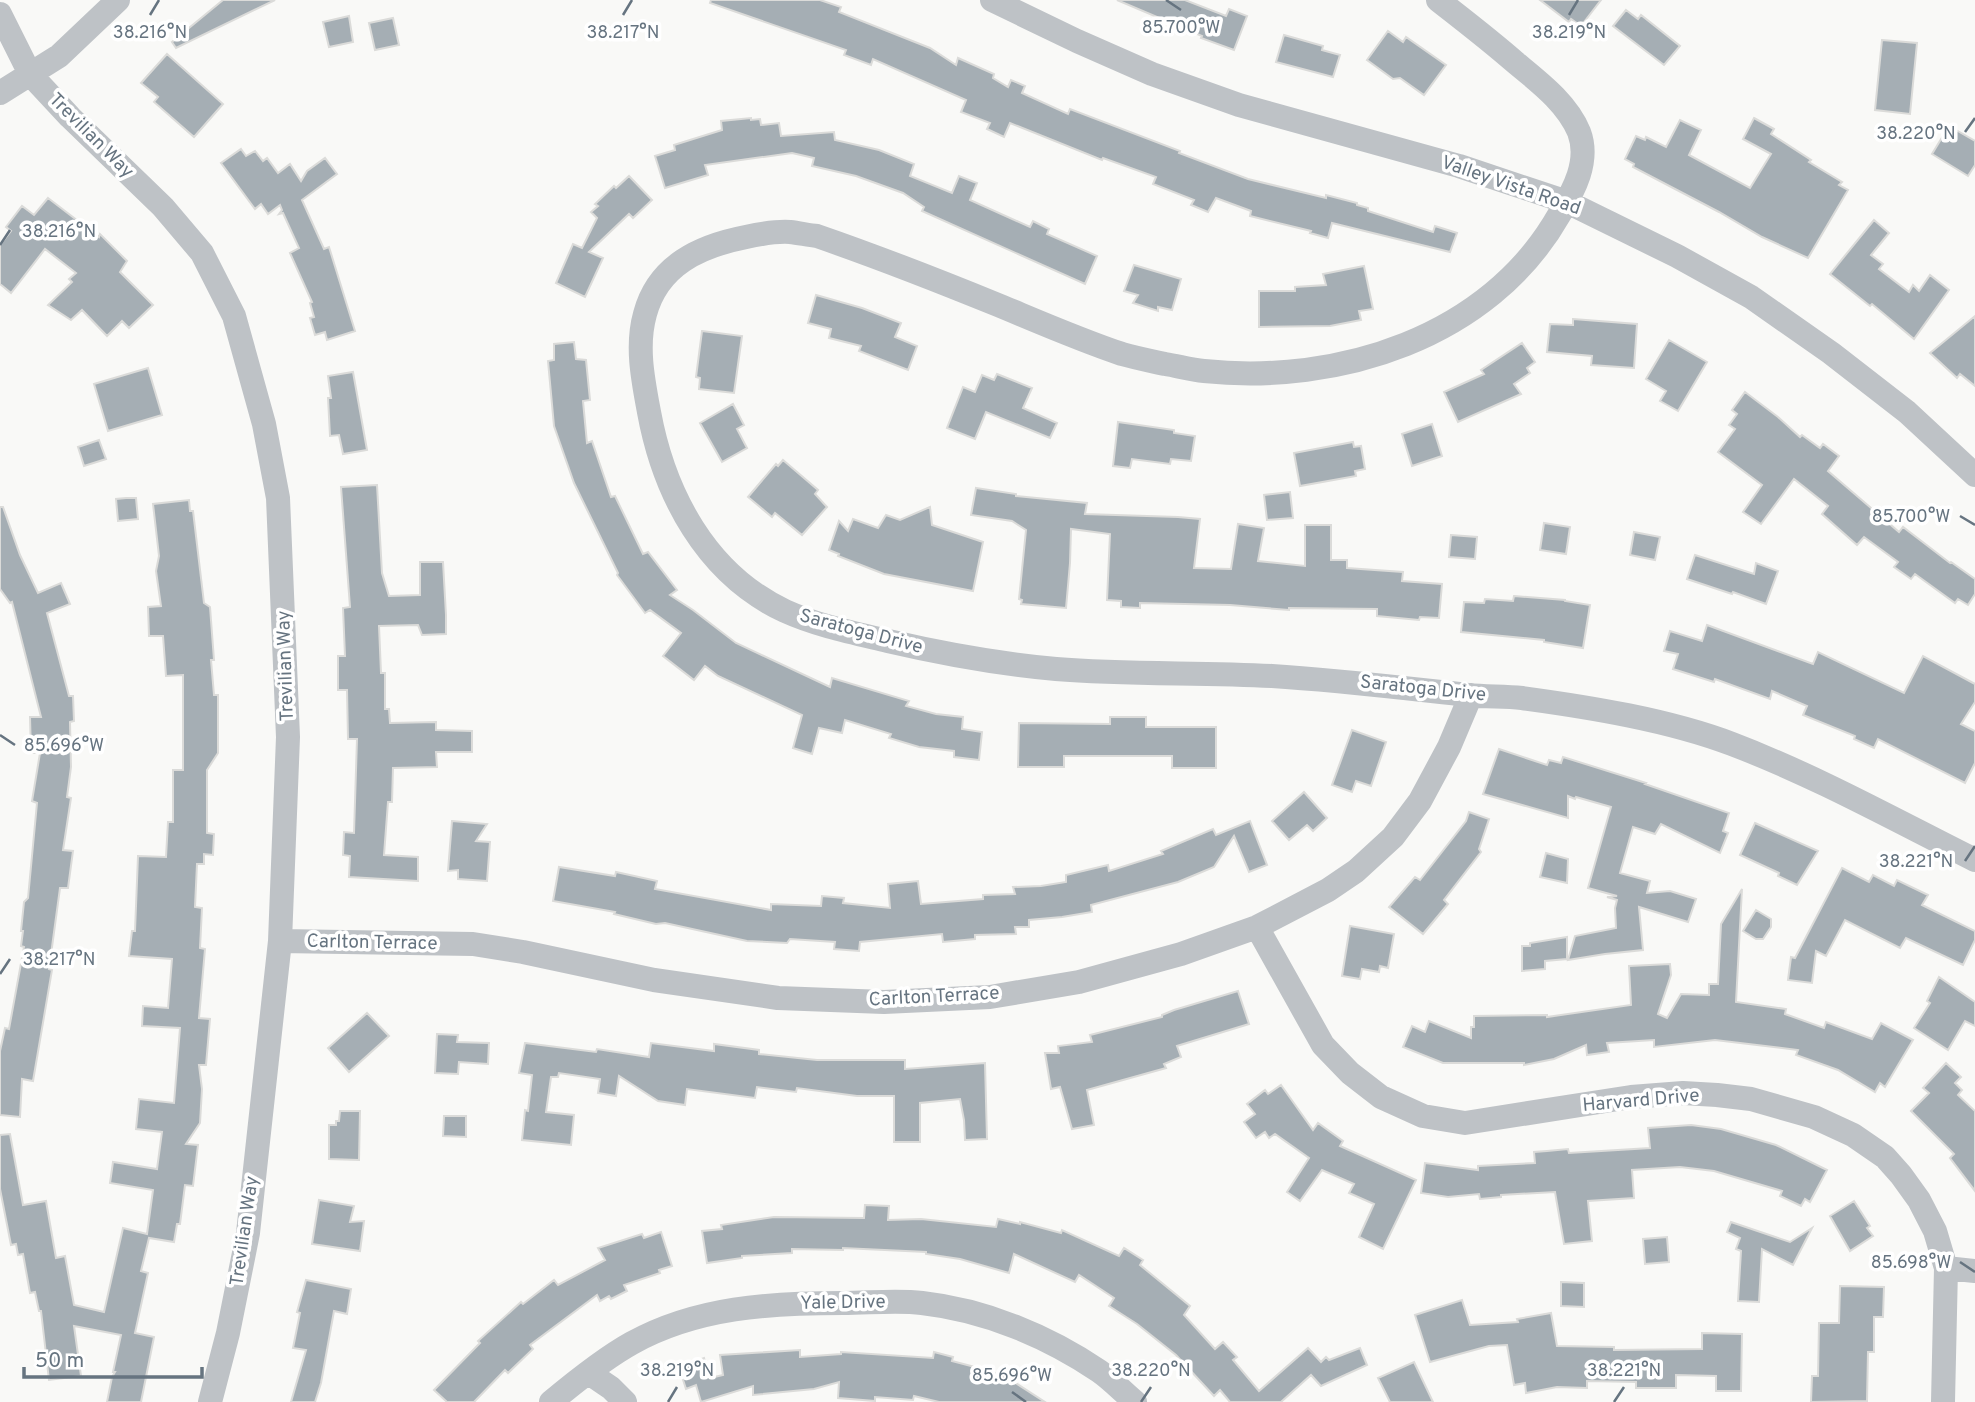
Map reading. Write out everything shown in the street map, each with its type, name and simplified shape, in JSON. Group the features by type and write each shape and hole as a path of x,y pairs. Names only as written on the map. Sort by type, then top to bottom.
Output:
{"street":[{"path":"0,93 59,56 118,0"},
{"name":"Valley Vista Road","path":"992,0 1152,74 1239,105 1459,166 1567,202 1677,256 1751,297 1907,412 1975,475"},
{"name":"Saratoga Drive","path":"1438,0 1560,101 1578,132 1583,153 1581,170 1567,202 1548,234 1517,271 1460,318 1416,341 1360,360 1308,371 1238,374 1200,371 1125,355 817,236 789,232 762,233 723,242 695,253 677,264 663,279 652,296 645,315 641,345 645,390 657,450 682,511 697,537 733,576 782,609 810,621 936,653 995,662 1103,672 1269,676 1419,688 1574,706 1654,721 1729,743 1815,780 1975,860"},
{"name":"Trevilian Way","path":"0,14 30,74 70,117 163,207 202,253 234,316 248,361 264,424 278,498 288,737 280,941 248,1233 228,1333 210,1402"},
{"name":"Carlton Terrace","path":"280,941 473,944 654,980 778,998 884,1002 990,997 1079,982 1181,954 1257,927 1328,890 1356,871 1393,837 1420,801 1449,747 1471,695"},
{"name":"Harvard Drive","path":"1257,927 1323,1045 1350,1073 1381,1097 1423,1116 1465,1123 1631,1097 1683,1093 1751,1099 1814,1117 1853,1135 1885,1157 1919,1200 1935,1231 1946,1268 1943,1402"},
{"path":"1946,1268 1975,1270"},
{"name":"Yale Drive","path":"551,1402 632,1343 674,1324 708,1314 755,1306 808,1303 921,1302 974,1313 1042,1338 1100,1372 1135,1402"},
{"path":"589,1373 611,1388 625,1402"}],"building":[{"path":"223,0 275,0 176,48 172,42"},
{"path":"711,0 820,0 841,7 839,12 930,48 956,65 958,58 994,74 993,78 1008,87 1011,80 1025,86 1022,93 1068,114 1070,109 1248,179 1357,203 1368,208 1368,211 1433,232 1435,226 1457,233 1450,252 1332,223 1328,238 1310,233 1311,231 1250,216 1251,211 1216,198 1208,212 1191,205 1194,200 1153,184 1156,177 1103,158 1102,160 1010,123 1004,137 987,129 990,123 961,112 966,100 873,59 871,65 844,55 846,50 710,3"},
{"path":"1117,0 1185,0 1226,16 1229,9 1247,16 1234,50"},
{"path":"1540,0 1601,0 1581,26 1571,19 1569,22"},
{"path":"1626,10 1638,19 1641,15 1680,46 1664,65 1613,26"},
{"path":"349,16 353,42 329,47 323,22"},
{"path":"393,18 399,45 375,50 369,23"},
{"path":"1388,31 1403,42 1406,37 1446,65 1424,95 1400,78 1393,79 1367,60"},
{"path":"1284,35 1323,46 1322,50 1340,55 1333,77 1276,62"},
{"path":"1882,40 1917,43 1910,114 1875,110"},
{"path":"167,54 223,104 194,137 154,102 158,97 141,83"},
{"path":"1754,118 1774,129 1771,134 1842,182 1839,185 1848,190 1808,258 1762,237 1633,167 1634,164 1625,159 1636,136 1645,140 1646,137 1666,147 1680,120 1701,130 1689,155 1750,188 1771,154 1743,139"},
{"path":"760,119 761,125 779,123 781,136 834,132 835,140 879,150 914,164 910,176 952,193 959,176 977,183 970,200 1030,227 1033,221 1049,229 1047,234 1097,256 1085,284 922,211 924,207 903,193 856,176 812,166 814,158 792,153 705,165 708,175 665,188 655,156 675,150 674,145 722,130 721,121"},
{"path":"1949,126 1975,141 1975,165 1968,176 1932,154"},
{"path":"241,149 246,156 255,151 263,161 267,158 278,173 290,164 301,181 307,171 325,158 337,174 302,200 324,249 329,247 355,331 327,340 325,332 315,335 310,318 314,317 310,303 312,302 290,253 299,248 283,213 279,214 282,210 280,205 268,214 261,204 255,209 221,163"},
{"path":"629,176 652,200 633,218 629,214 589,252 603,258 585,297 556,283 573,244 582,248 597,218 591,212 598,206 595,204"},
{"path":"48,198 99,237 100,234 127,261 120,272 153,305 129,328 122,321 107,336 82,310 71,320 48,305 72,282 69,279 76,273 45,249 11,293 0,284 0,245 11,231 6,227 22,206 34,215"},
{"path":"1874,220 1889,233 1871,255 1883,264 1879,269 1909,292 1913,285 1919,291 1930,275 1949,290 1914,339 1830,274"},
{"path":"1134,265 1181,279 1172,310 1158,307 1158,311 1133,303 1138,295 1124,291"},
{"path":"1364,266 1373,309 1359,311 1361,320 1330,326 1259,327 1259,291 1295,291 1295,287 1326,285 1323,274"},
{"path":"816,295 901,323 895,337 917,346 908,370 859,351 861,346 829,338 831,329 808,323"},
{"path":"1975,316 1975,386 1960,374 1957,378 1930,353"},
{"path":"1573,319 1637,324 1634,368 1591,365 1592,356 1547,352 1550,324 1573,325"},
{"path":"702,331 742,336 734,393 699,389 700,378 696,377"},
{"path":"1669,340 1707,362 1678,411 1660,401 1666,391 1646,379"},
{"path":"574,342 576,359 586,360 590,400 583,401 587,443 592,441 611,497 615,496 643,554 648,552 677,590 670,595 736,643 830,687 832,678 909,701 906,706 936,714 963,717 962,729 982,732 979,760 954,757 954,751 919,747 889,738 891,734 845,720 842,733 819,728 812,754 793,748 802,715 718,676 705,666 694,680 663,656 681,633 650,610 645,613 617,575 574,483 554,426 548,361 554,360 554,344"},
{"path":"1522,343 1535,362 1527,368 1530,373 1514,384 1521,394 1458,422 1444,392 1484,374 1481,370"},
{"path":"148,368 162,415 108,431 94,384"},
{"path":"353,372 367,450 343,454 339,435 330,436 328,398 331,398 328,376"},
{"path":"997,374 1032,388 1023,408 1057,423 1050,438 986,412 975,439 947,428 963,387 975,392 982,375 994,380"},
{"path":"1745,392 1800,437 1802,435 1820,448 1823,444 1839,456 1828,471 1899,532 1903,527 1975,579 1975,594 1968,605 1958,599 1955,603 1915,574 1911,579 1894,567 1898,562 1864,537 1857,545 1822,514 1828,506 1794,479 1761,524 1743,512 1762,485 1718,452 1735,429 1729,425 1737,414 1732,410"},
{"path":"733,404 744,425 737,429 747,448 722,462 700,423"},
{"path":"1118,422 1174,430 1174,433 1195,436 1191,461 1171,459 1170,464 1132,459 1130,468 1113,466"},
{"path":"1432,424 1442,456 1412,466 1402,434"},
{"path":"99,440 106,459 84,466 78,447"},
{"path":"1353,442 1354,447 1361,446 1365,469 1355,471 1356,476 1300,486 1294,453"},
{"path":"783,460 818,490 815,494 827,507 802,535 775,513 772,517 748,497 776,464 778,466"},
{"path":"377,485 382,573 389,596 420,595 420,562 443,562 446,615 446,634 422,635 418,625 379,626 381,673 385,673 385,709 389,709 390,723 436,722 436,730 472,731 472,752 436,752 437,767 393,768 392,802 388,802 384,855 418,857 418,881 349,877 350,856 343,855 344,832 354,833 357,739 348,739 347,690 338,690 338,656 345,656 343,608 350,607 341,487"},
{"path":"976,488 1016,496 1087,503 1085,514 1200,519 1194,568 1231,569 1238,524 1264,528 1258,561 1305,566 1305,525 1331,525 1331,560 1347,560 1347,568 1403,572 1402,581 1442,584 1439,618 1420,617 1419,620 1377,616 1377,609 1289,610 1230,605 1140,603 1140,608 1121,607 1121,601 1107,600 1110,534 1071,529 1066,608 1021,604 1022,600 1019,599 1026,530 1012,521 971,515"},
{"path":"1290,492 1293,518 1267,520 1264,495"},
{"path":"136,498 138,519 118,521 116,499"},
{"path":"189,500 190,511 193,511 204,603 210,607 214,695 218,695 218,753 207,770 207,833 214,834 213,855 204,854 204,864 197,864 195,907 202,908 200,948 205,949 199,1018 210,1019 206,1065 199,1065 202,1089 200,1123 186,1144 198,1145 193,1186 185,1185 180,1224 177,1224 174,1242 149,1238 141,1271 148,1273 135,1333 154,1337 141,1402 107,1402 121,1335 74,1326 81,1376 49,1380 41,1311 35,1292 30,1293 23,1254 18,1255 16,1244 11,1245 0,1189 0,1135 10,1134 23,1205 46,1201 56,1258 65,1256 74,1305 104,1312 123,1228 147,1234 153,1190 110,1183 113,1162 157,1169 162,1132 136,1129 139,1099 174,1103 180,1028 142,1026 143,1006 168,1008 172,959 129,956 132,931 135,931 138,856 166,857 168,822 173,822 173,770 183,770 183,675 166,676 163,636 149,636 148,607 161,606 156,571 159,556 153,504"},
{"path":"0,507 3,507 20,555 38,593 61,583 70,604 47,613 69,696 73,696 74,721 70,722 71,767 67,797 71,798 63,850 73,851 68,888 60,888 49,969 52,970 33,1081 22,1079 20,1117 0,1115 0,1051 5,1028 9,1029 24,947 21,946 21,931 24,902 28,898 37,803 32,801 40,753 31,753 30,717 41,717 12,602 10,603 0,589"},
{"path":"930,507 932,525 983,542 973,591 884,574 829,550 839,521 848,531 853,519 878,528 886,515 900,520"},
{"path":"1544,523 1570,527 1566,554 1540,550"},
{"path":"1634,532 1660,537 1655,560 1630,555"},
{"path":"1451,535 1477,537 1475,559 1449,557"},
{"path":"1695,555 1754,574 1756,563 1778,571 1766,604 1687,579"},
{"path":"1514,596 1590,605 1583,648 1544,640 1461,632 1464,602 1484,603 1485,599 1513,601"},
{"path":"1707,625 1813,664 1818,652 1904,693 1923,656 1975,684 1975,702 1961,724 1975,731 1975,763 1965,783 1878,739 1874,748 1854,739 1855,736 1803,715 1807,706 1772,691 1770,699 1715,679 1714,682 1673,669 1678,654 1664,651 1670,631 1702,641"},
{"path":"1110,717 1146,717 1146,727 1216,727 1216,768 1172,768 1172,756 1064,756 1064,767 1018,767 1019,723 1110,724"},
{"path":"1352,730 1386,742 1371,786 1356,781 1352,792 1332,785"},
{"path":"1499,749 1547,765 1549,760 1561,763 1563,757 1729,813 1723,831 1728,833 1720,853 1661,824 1655,834 1633,827 1620,873 1650,881 1647,893 1670,891 1696,899 1688,922 1639,907 1643,950 1568,960 1575,936 1616,928 1617,900 1607,897 1617,896 1588,888 1611,807 1568,796 1568,818 1483,794"},
{"path":"1304,792 1327,818 1313,831 1307,825 1289,840 1272,821"},
{"path":"1469,812 1489,819 1479,849 1481,852 1444,900 1448,904 1423,934 1389,907 1415,877 1420,880 1466,821"},
{"path":"452,821 487,824 476,841 490,842 487,881 458,879 458,870 448,871"},
{"path":"1250,821 1267,865 1249,872 1234,836 1214,867 1178,882 1091,905 1092,912 1029,920 1029,927 1015,927 1016,934 975,935 975,939 943,942 942,934 860,942 859,951 834,949 835,942 790,939 787,943 747,941 553,901 559,867 615,876 616,872 657,881 655,889 771,910 771,904 821,906 822,896 844,898 843,903 890,908 888,884 918,881 921,904 983,899 983,895 1015,894 1013,887 1066,882 1066,875 1108,865 1109,871 1163,854 1161,851 1213,829 1216,835"},
{"path":"1755,823 1818,851 1797,885 1778,876 1779,873 1740,855"},
{"path":"1546,853 1568,859 1567,883 1540,877"},
{"path":"1842,868 1869,882 1873,875 1894,886 1897,880 1928,895 1922,905 1975,931 1975,940 1963,965 1906,938 1900,948 1845,920 1826,956 1816,951 1812,983 1788,980 1791,957 1795,958"},
{"path":"1742,889 1736,1002 1786,1009 1785,1014 1824,1028 1826,1022 1872,1039 1881,1023 1913,1040 1885,1087 1880,1083 1875,1092 1838,1070 1796,1055 1798,1050 1715,1040 1654,1047 1654,1040 1607,1043 1609,1052 1587,1055 1586,1045 1554,1059 1524,1065 1443,1063 1403,1047 1412,1026 1425,1032 1429,1021 1471,1038 1474,1016 1547,1017 1631,1005 1629,966 1670,964 1671,975 1658,1014 1667,1018 1681,994 1709,995 1709,984 1718,984 1721,924"},
{"path":"1756,910 1771,919 1771,927 1763,939 1756,939 1743,931"},
{"path":"1350,926 1394,934 1388,968 1380,966 1379,972 1362,969 1360,979 1342,976"},
{"path":"1567,937 1567,959 1545,961 1545,969 1522,971 1522,946"},
{"path":"1939,977 1975,1002 1975,1026 1965,1021 1948,1050 1914,1028 1930,1003 1927,1001"},
{"path":"1238,991 1249,1024 1177,1046 1181,1057 1164,1064 1166,1068 1087,1090 1094,1125 1072,1129 1060,1087 1051,1089 1045,1053 1059,1053 1058,1046 1092,1042 1090,1035 1162,1017 1174,1010"},
{"path":"367,1013 389,1036 349,1072 328,1048"},
{"path":"437,1034 458,1035 457,1042 489,1043 488,1064 459,1062 458,1074 435,1073"},
{"path":"525,1043 596,1052 597,1049 649,1057 651,1043 714,1051 714,1044 759,1050 759,1054 817,1060 905,1060 905,1069 985,1063 987,1139 965,1140 960,1099 920,1103 920,1142 894,1142 894,1096 857,1096 797,1088 796,1092 757,1087 755,1098 687,1089 685,1105 658,1101 619,1076 616,1096 598,1093 600,1079 559,1073 558,1077 551,1077 546,1112 574,1115 571,1145 522,1140 532,1075 519,1073"},
{"path":"1946,1063 1961,1077 1955,1083 1962,1090 1958,1095 1975,1111 1975,1191 1950,1158 1954,1154 1911,1111 1929,1093 1923,1088"},
{"path":"1281,1085 1313,1130 1318,1123 1343,1141 1340,1146 1416,1180 1383,1249 1359,1237 1374,1204 1349,1193 1354,1184 1322,1170 1300,1201 1287,1192 1309,1158 1275,1134 1269,1138 1265,1132 1256,1138 1244,1122 1255,1114 1247,1104 1265,1090 1268,1094"},
{"path":"340,1111 360,1111 359,1160 329,1159 329,1125 336,1125"},
{"path":"444,1116 466,1116 466,1137 443,1136"},
{"path":"1691,1125 1721,1129 1776,1145 1827,1170 1810,1202 1805,1199 1801,1206 1780,1196 1782,1191 1714,1171 1680,1167 1632,1170 1634,1198 1588,1201 1592,1241 1564,1244 1555,1192 1480,1199 1479,1194 1448,1197 1421,1193 1425,1163 1478,1170 1478,1166 1535,1163 1534,1152 1568,1149 1569,1153 1650,1148 1648,1128"},
{"path":"319,1200 354,1206 350,1222 364,1221 360,1251 312,1244"},
{"path":"1854,1201 1870,1226 1867,1228 1873,1236 1850,1251 1830,1216"},
{"path":"865,1205 889,1206 888,1220 921,1219 996,1227 998,1219 1061,1233 1062,1230 1119,1256 1124,1248 1143,1260 1140,1265 1190,1306 1184,1315 1215,1349 1223,1342 1237,1357 1233,1360 1259,1391 1308,1348 1321,1362 1326,1357 1329,1360 1360,1348 1367,1365 1321,1386 1311,1375 1281,1402 1230,1402 1220,1390 1214,1396 1176,1355 1109,1306 1114,1298 1079,1275 1075,1282 1014,1254 1009,1273 926,1252 843,1248 792,1249 792,1253 742,1256 707,1263 702,1231 722,1229 721,1225 774,1217 864,1218"},
{"path":"1731,1222 1790,1242 1812,1228 1793,1265 1762,1249 1759,1302 1738,1301 1741,1251 1736,1249 1740,1238 1727,1232"},
{"path":"661,1232 672,1266 624,1285 627,1291 611,1299 609,1296 600,1301 597,1295 530,1345 533,1349 508,1373 505,1370 474,1402 447,1402 434,1390 480,1343 478,1341 521,1302 523,1304 554,1280 558,1285 605,1260 598,1248 642,1234 644,1238"},
{"path":"1667,1237 1669,1262 1645,1264 1643,1239"},
{"path":"306,1280 351,1289 347,1314 334,1311 315,1402 291,1402 306,1350 293,1348 300,1313 297,1312"},
{"path":"1561,1282 1584,1283 1584,1307 1561,1306"},
{"path":"1840,1286 1884,1287 1883,1317 1874,1317 1874,1352 1868,1352 1867,1401 1811,1402 1812,1376 1818,1376 1819,1323 1839,1323"},
{"path":"1462,1300 1470,1325 1518,1322 1517,1319 1551,1313 1557,1346 1614,1347 1614,1350 1702,1349 1702,1333 1742,1334 1741,1391 1716,1391 1716,1376 1676,1375 1676,1388 1636,1388 1636,1382 1587,1381 1587,1388 1557,1387 1526,1393 1525,1383 1514,1385 1507,1345 1489,1346 1430,1362 1415,1315"},
{"path":"800,1350 800,1357 841,1352 933,1358 934,1352 953,1357 952,1361 990,1371 1014,1382 1045,1402 939,1402 914,1396 913,1400 875,1397 875,1401 838,1398 839,1382 814,1389 753,1395 753,1386 701,1402 696,1385 686,1389 679,1367 704,1358 710,1378 723,1375 720,1355"},
{"path":"1414,1362 1433,1402 1390,1402 1378,1378"}]}
